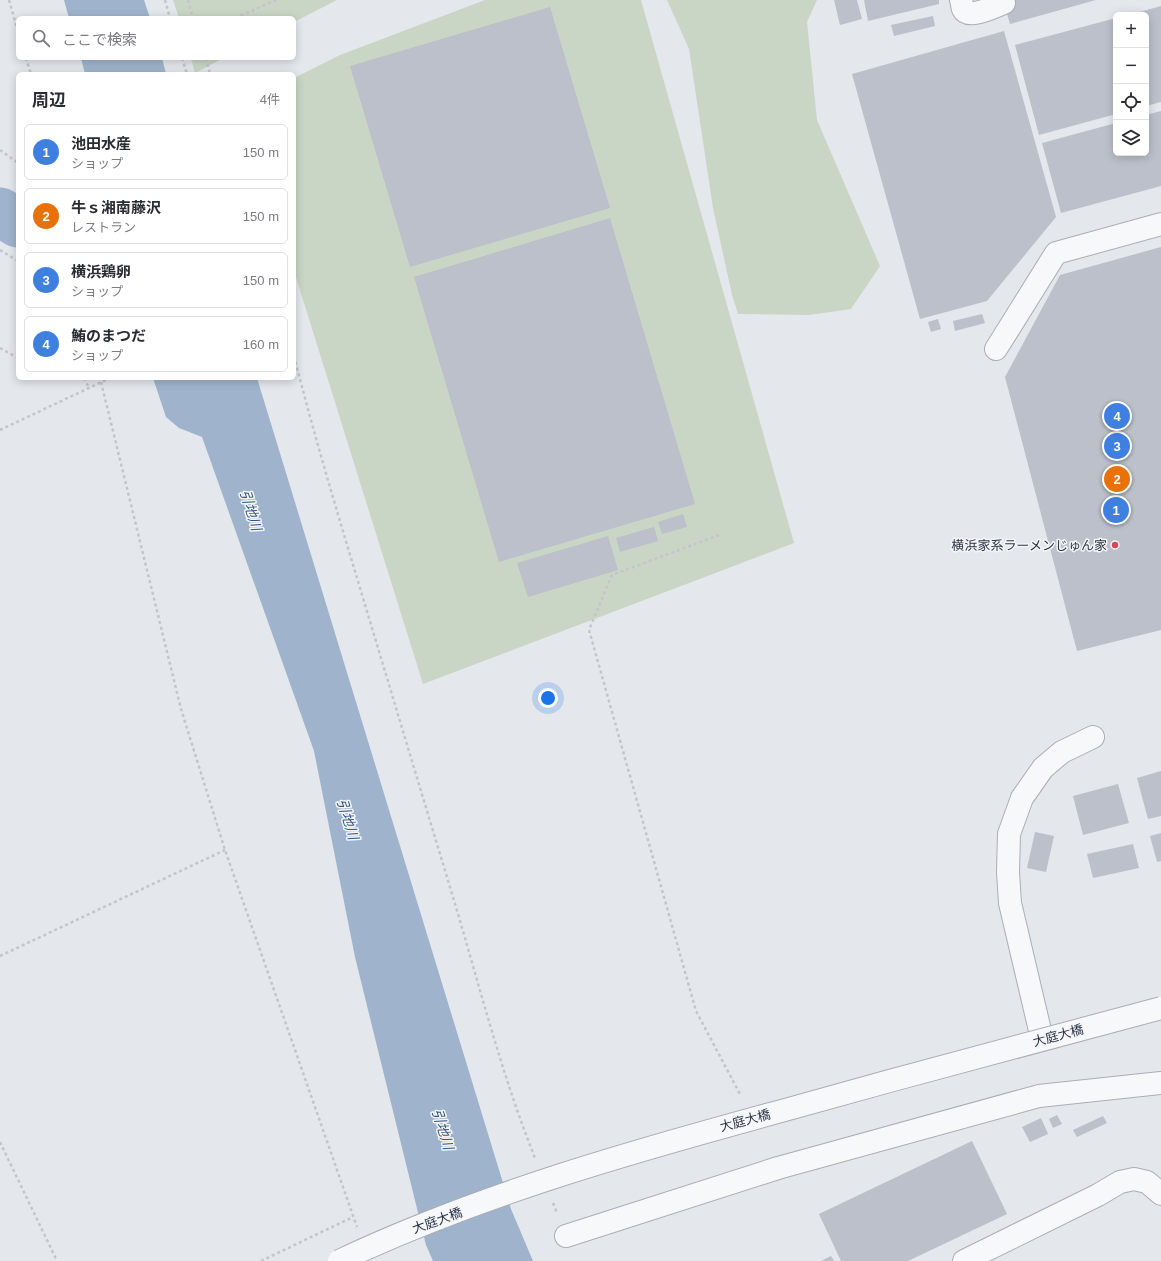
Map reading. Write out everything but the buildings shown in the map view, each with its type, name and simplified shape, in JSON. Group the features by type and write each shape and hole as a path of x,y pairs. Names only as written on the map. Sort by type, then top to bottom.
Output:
{"street":[{"path":"961,0 964,10 973,14 1004,3"},
{"path":"996,349 1056,253 1161,224"},
{"path":"1042,1040 1010,903 1008,872 1009,834 1022,798 1043,768 1062,752 1093,737"},
{"name":"大庭大橋","path":"339,1261 386,1239 526,1187 692,1135 1161,1008"},
{"path":"566,1236 778,1168 1039,1096 1161,1083"},
{"path":"964,1261 1098,1195 1120,1182 1134,1178 1147,1182 1161,1194"}],"path":[{"path":"9,0 16,25"},
{"path":"165,0 169,16"},
{"path":"188,0 192,16"},
{"path":"240,16 276,0"},
{"path":"27,60 30,72"},
{"path":"183,60 186,72"},
{"path":"206,60 210,72"},
{"path":"0,150 16,162"},
{"path":"0,250 16,260"},
{"path":"0,348 16,357"},
{"path":"296,363 421,798 453,897 492,1034 521,1122 538,1165"},
{"path":"85,380 88,388"},
{"path":"0,430 106,380"},
{"path":"101,382 181,710 225,850 359,1232"},
{"path":"719,535 612,575 589,630 696,1011 743,1099"},
{"path":"0,956 225,850"},
{"path":"0,1142 57,1261"},
{"path":"552,1201 566,1236"},
{"path":"262,1261 353,1217"}],"green space":[{"path":"173,0 337,0 296,21 296,16 178,16"},
{"path":"485,0 641,0 794,543 423,684 296,277 296,77 340,55"},
{"path":"667,0 817,0 807,22 817,120 880,266 851,309 809,315 738,314 732,295 713,208 689,49"},
{"path":"192,60 220,60 197,72 195,72"}],"water":[{"path":"64,0 144,0 149,16 68,16"},
{"path":"82,60 162,60 166,72 84,72"},
{"name":"引地川","path":"154,380 258,380 511,1209 533,1261 433,1261 426,1245 355,957 314,751 202,437 179,428 166,417"}],"waterway":[{"path":"0,212 16,222"}],"place":[{"name":"鮪のまつだ","path":"1117,416"},
{"name":"横浜鶏卵","path":"1117,446"},
{"name":"牛ｓ湘南藤沢","path":"1117,479"},
{"name":"池田水産","path":"1116,510"},
{"name":"横浜家系ラーメンじゅん家","path":"1115,545"}]}
